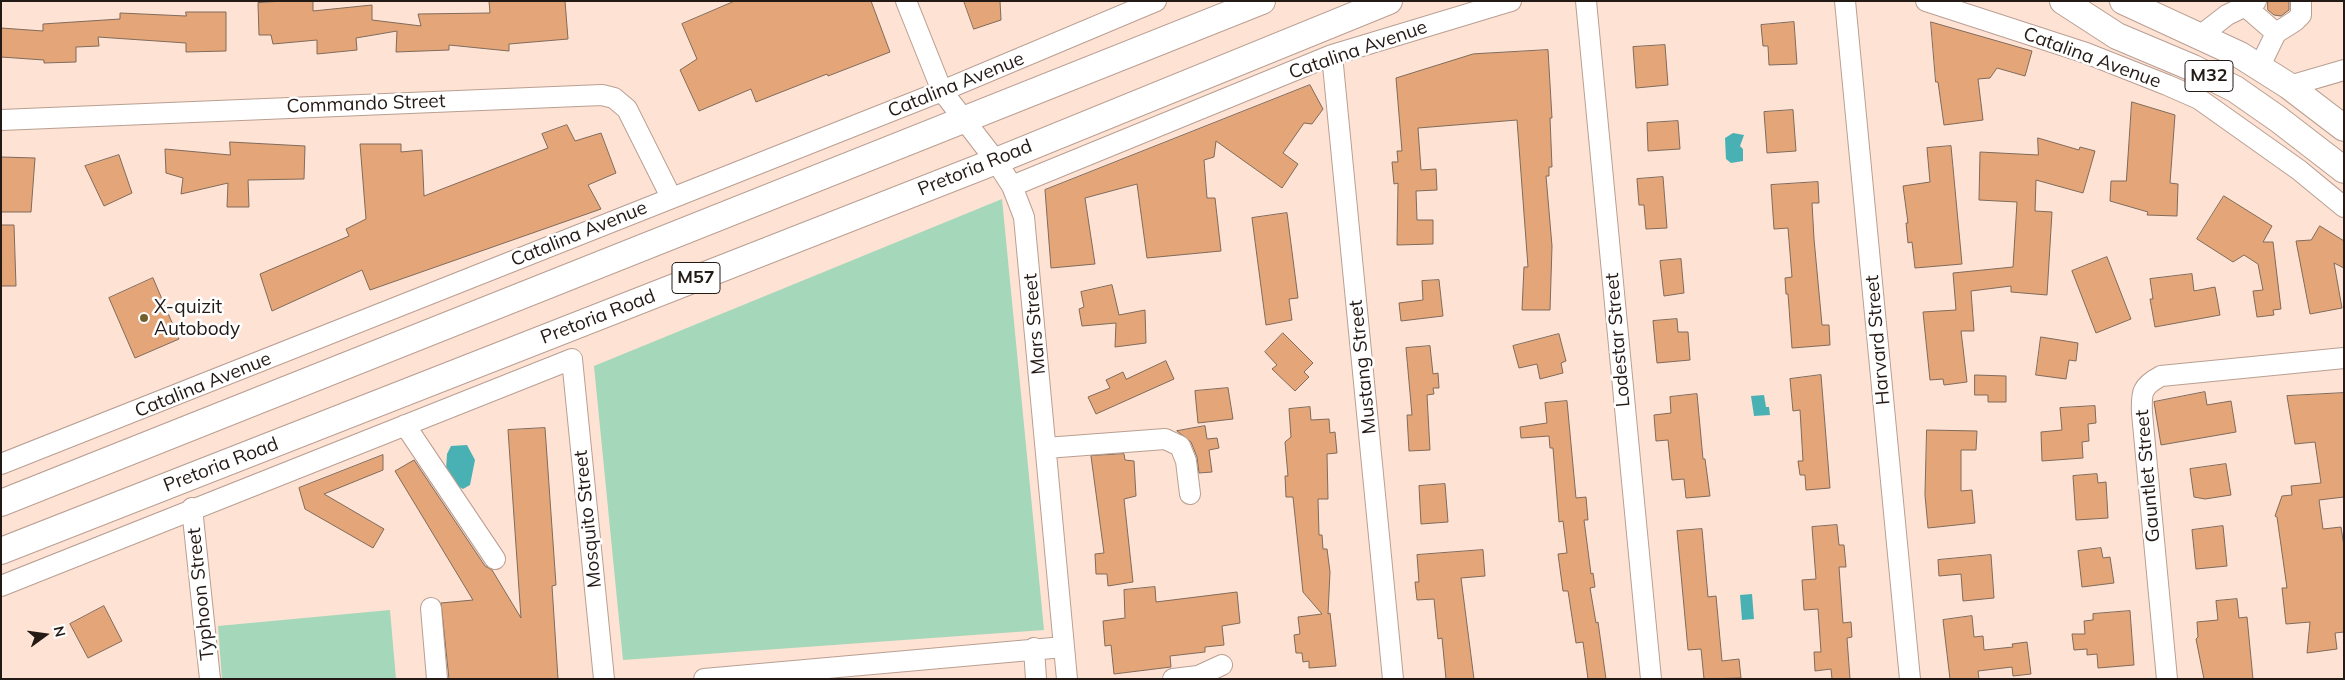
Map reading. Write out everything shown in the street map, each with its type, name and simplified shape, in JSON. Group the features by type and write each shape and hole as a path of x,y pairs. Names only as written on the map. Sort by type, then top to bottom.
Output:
{"main road":[{"name":"M57","path":"1,503 1262,1"},
{"name":"Pretoria Road","path":"1,551 996,161 1389,1"},
{"name":"M32","path":"2063,1 2117,36 2193,68 2235,89 2278,118 2344,170"},
{"name":"M32","path":"2123,1 2240,54 2259,68 2290,86 2344,128"}],"street":[{"name":"Mars Street","path":"906,1 942,91 996,161 1012,186 1024,217 1067,679"},
{"name":"Catalina Avenue","path":"1,464 942,91 1156,1"},
{"name":"Catalina Avenue","path":"1012,186 1332,55 1511,1"},
{"name":"Lodestar Street","path":"1586,1 1651,679"},
{"name":"Harvard Street","path":"1845,1 1910,679"},
{"name":"Catalina Avenue","path":"1926,1 2086,53 2167,85 2199,100 2299,170 2344,207"},
{"path":"2259,68 2276,33 2296,21 2301,15 2301,1"},
{"path":"2200,36 2227,14 2251,4 2276,33"},
{"name":"Mustang Street","path":"1332,55 1393,679"},
{"path":"2290,86 2344,70"},
{"name":"Commando Street","path":"1,120 602,95 614,98 627,109 671,198"},
{"name":"Gauntlet Street","path":"2167,679 2142,413 2143,391 2149,383 2161,376 2344,358"},
{"name":"Mosquito Street","path":"405,425 572,359 604,679"},
{"path":"1,586 192,508 405,425 495,559"},
{"path":"1046,448 1165,439 1180,446 1186,461 1190,494"},
{"name":"Typhoon Street","path":"192,508 210,679"},
{"path":"431,608 437,679"},
{"path":"704,679 1034,648 1064,647"},
{"path":"1034,648 1036,679"},
{"path":"1172,679 1198,676 1222,665"}],"green space":[{"path":"1002,199 1044,630 623,660 594,366"},
{"path":"390,610 396,679 222,679 218,626"}],"water":[{"path":"1733,133 1744,135 1740,146 1743,149 1743,161 1731,163 1726,159 1725,138"},
{"path":"1764,395 1766,407 1769,407 1770,415 1754,416 1751,396"},
{"path":"467,445 475,460 470,485 463,489 455,485 453,477 446,470 447,454 451,446"},
{"path":"1752,594 1754,619 1742,620 1740,595"}],"building":[{"path":"313,1 313,11 372,5 372,20 421,26 418,14 490,13 489,1 565,1 568,39 509,44 509,51 449,45 449,50 396,52 397,31 356,38 357,50 317,54 317,40 273,44 271,35 259,35 258,3"},
{"path":"735,1 871,1 890,52 756,102 751,89 699,111 680,70 697,59 682,24"},
{"path":"964,1 1000,1 1001,20 974,29"},
{"path":"2268,1 2289,1 2289,10 2281,16 2274,15 2268,10"},
{"path":"186,12 226,12 226,51 186,52 186,43 98,37 99,46 76,47 76,62 44,63 44,60 1,57 1,28 43,31 43,24 120,19 120,13 186,16"},
{"path":"1794,22 1797,64 1769,65 1768,46 1763,46 1761,25"},
{"path":"1931,22 2032,51 2025,76 1997,68 1990,78 1978,79 1983,120 1944,125 1938,82 1936,82"},
{"path":"1665,45 1668,85 1636,88 1633,47"},
{"path":"1548,50 1552,118 1550,118 1552,167 1549,167 1549,176 1546,176 1552,246 1550,310 1522,310 1524,267 1528,267 1517,120 1418,128 1421,170 1436,169 1437,190 1416,191 1417,220 1433,220 1433,244 1397,245 1398,183 1394,184 1392,162 1398,162 1397,151 1402,151 1396,78 1473,54"},
{"path":"1310,85 1323,109 1312,124 1304,123 1283,153 1298,164 1282,188 1216,141 1214,157 1204,160 1207,198 1215,198 1221,251 1147,258 1137,184 1085,198 1095,264 1051,268 1045,190"},
{"path":"2132,102 2175,115 2170,183 2178,184 2177,216 2147,215 2148,212 2110,201 2111,181 2126,181"},
{"path":"1793,110 1796,151 1767,153 1764,112"},
{"path":"1678,121 1680,149 1648,151 1647,123"},
{"path":"567,125 575,141 601,133 616,173 588,185 601,209 370,290 362,270 272,311 260,274 349,236 346,229 366,219 360,144 401,144 401,152 422,150 424,196 548,148 542,134"},
{"path":"2038,138 2079,150 2080,147 2095,151 2083,193 2036,180 2035,211 2052,212 2047,295 2011,292 2011,286 1971,291 1974,331 1961,331 1967,382 1944,385 1943,379 1930,380 1923,312 1956,310 1953,273 2013,267 2017,202 1979,200 1980,152 2038,155"},
{"path":"230,142 305,146 304,179 248,180 249,207 227,207 228,183 181,194 183,178 166,173 165,149 230,155"},
{"path":"1951,146 1962,264 1915,268 1912,242 1908,243 1906,223 1908,223 1903,186 1930,182 1927,148"},
{"path":"119,155 132,193 104,206 85,166"},
{"path":"1,157 35,158 31,212 1,212"},
{"path":"1663,177 1667,228 1646,229 1644,205 1639,205 1637,179"},
{"path":"1818,182 1819,203 1812,203 1814,239 1822,325 1829,325 1830,345 1792,348 1785,278 1792,277 1788,228 1774,229 1771,185"},
{"path":"2224,196 2272,226 2263,242 2273,242 2281,309 2273,310 2274,315 2257,317 2253,291 2263,290 2258,264 2244,255 2233,262 2197,239"},
{"path":"1287,213 1298,298 1289,299 1292,320 1266,325 1252,218"},
{"path":"1,225 14,225 16,286 1,286"},
{"path":"2320,226 2344,241 2344,268 2334,263 2342,308 2310,314 2296,241 2311,240"},
{"path":"2107,257 2131,319 2096,333 2072,271"},
{"path":"1681,259 1684,293 1664,296 1660,261"},
{"path":"2192,274 2194,291 2215,287 2220,315 2155,327 2150,299 2153,299 2150,279"},
{"name":"X-quizit Autobody","path":"153,278 179,339 135,358 109,298"},
{"path":"1439,280 1443,316 1401,321 1399,303 1423,300 1422,281"},
{"path":"1112,285 1119,315 1145,310 1146,343 1115,347 1116,323 1082,326 1079,309 1084,307 1081,292"},
{"path":"1677,319 1678,332 1688,332 1690,360 1657,363 1653,321"},
{"path":"1283,333 1313,363 1304,372 1309,377 1295,391 1272,369 1277,365 1265,352"},
{"path":"1559,334 1566,361 1561,363 1563,373 1540,379 1537,364 1519,368 1513,346"},
{"path":"2041,337 2078,343 2076,361 2069,360 2066,379 2036,375"},
{"path":"1430,346 1433,374 1438,373 1439,388 1433,388 1434,394 1427,395 1430,450 1409,451 1407,415 1412,415 1406,348"},
{"path":"1166,361 1174,379 1096,414 1088,397 1110,388 1106,380 1123,372 1126,379"},
{"path":"1821,375 1830,488 1806,490 1805,475 1800,475 1798,461 1803,461 1800,410 1793,411 1790,379"},
{"path":"1975,375 2006,376 2006,402 1988,402 1988,395 1975,395"},
{"path":"1228,388 1233,419 1198,423 1195,391"},
{"path":"2205,392 2207,405 2231,401 2236,432 2161,445 2154,402"},
{"path":"2344,393 2344,497 2319,500 2323,529 2341,527 2344,546 2344,632 2335,633 2337,649 2307,653 2310,622 2286,624 2282,588 2287,588 2277,517 2275,516 2282,496 2292,495 2291,486 2321,483 2315,442 2295,444 2287,396"},
{"path":"1697,394 1703,459 1705,459 1710,496 1686,498 1684,479 1672,480 1668,440 1656,441 1654,415 1671,413 1670,397"},
{"path":"1567,401 1576,498 1586,497 1588,520 1584,520 1591,574 1593,573 1595,587 1590,588 1596,623 1598,622 1606,679 1588,679 1583,642 1576,643 1568,591 1563,591 1558,554 1567,553 1563,521 1559,522 1553,448 1550,448 1549,436 1521,438 1520,427 1547,423 1545,403"},
{"path":"2095,406 2096,423 2088,424 2089,441 2082,442 2083,458 2042,461 2041,432 2062,430 2060,408"},
{"path":"1310,407 1311,420 1329,419 1330,433 1335,432 1337,453 1327,454 1328,499 1318,499 1319,535 1322,535 1323,549 1327,549 1330,572 1328,614 1330,613 1336,666 1309,668 1309,661 1303,662 1302,653 1296,653 1294,635 1300,634 1298,617 1322,614 1303,592 1293,497 1286,497 1285,476 1288,476 1285,442 1291,437 1289,409"},
{"path":"1205,426 1207,439 1217,438 1219,448 1209,450 1212,472 1199,473 1197,457 1191,442 1177,431"},
{"path":"545,428 556,585 552,586 558,679 449,679 441,603 473,600 395,471 414,460 485,566 492,570 521,618 508,430"},
{"path":"1927,430 1977,431 1976,450 1961,450 1961,491 1972,490 1975,523 1928,528 1925,495"},
{"path":"1124,454 1125,460 1134,461 1136,496 1124,499 1133,582 1108,586 1107,574 1096,574 1095,554 1104,553 1091,456"},
{"path":"383,455 383,470 324,494 384,529 373,548 305,509 299,488"},
{"path":"2226,464 2231,495 2205,499 2194,497 2190,469"},
{"path":"2097,474 2098,483 2106,482 2108,518 2076,520 2073,476"},
{"path":"1445,484 1448,522 1421,524 1419,486"},
{"path":"1837,525 1839,545 1844,545 1846,567 1839,567 1843,623 1851,622 1852,637 1847,638 1850,679 1832,679 1831,669 1815,671 1814,652 1821,652 1818,609 1804,610 1802,580 1816,579 1812,527"},
{"path":"2223,526 2227,566 2196,569 2192,530"},
{"path":"1702,529 1708,597 1716,596 1722,661 1739,659 1741,678 1704,679 1701,649 1688,650 1677,531"},
{"path":"2101,548 2103,558 2110,557 2114,583 2082,587 2078,551"},
{"path":"1483,550 1485,576 1461,578 1474,679 1446,679 1442,638 1438,639 1434,599 1417,600 1415,582 1419,582 1417,555"},
{"path":"1991,555 1994,598 1963,601 1961,574 1939,576 1938,560"},
{"path":"1155,587 1156,602 1237,592 1240,623 1222,626 1224,645 1205,647 1205,652 1170,656 1171,667 1114,674 1111,645 1105,646 1103,621 1125,618 1124,590"},
{"path":"2237,599 2239,618 2247,617 2253,679 2204,679 2196,639 2198,637 2197,622 2218,620 2216,601"},
{"path":"104,606 122,641 88,658 70,624"},
{"path":"2130,611 2134,665 2098,668 2097,654 2087,655 2087,649 2074,650 2072,634 2085,634 2084,621 2093,620 2093,614"},
{"path":"1972,616 1974,637 1983,636 1984,650 2013,647 2012,644 2027,642 2031,674 2013,676 2012,667 1978,671 1979,679 1950,679 1943,620"}],"place":[{"name":"X-quizit Autobody","path":"144,318"}]}
